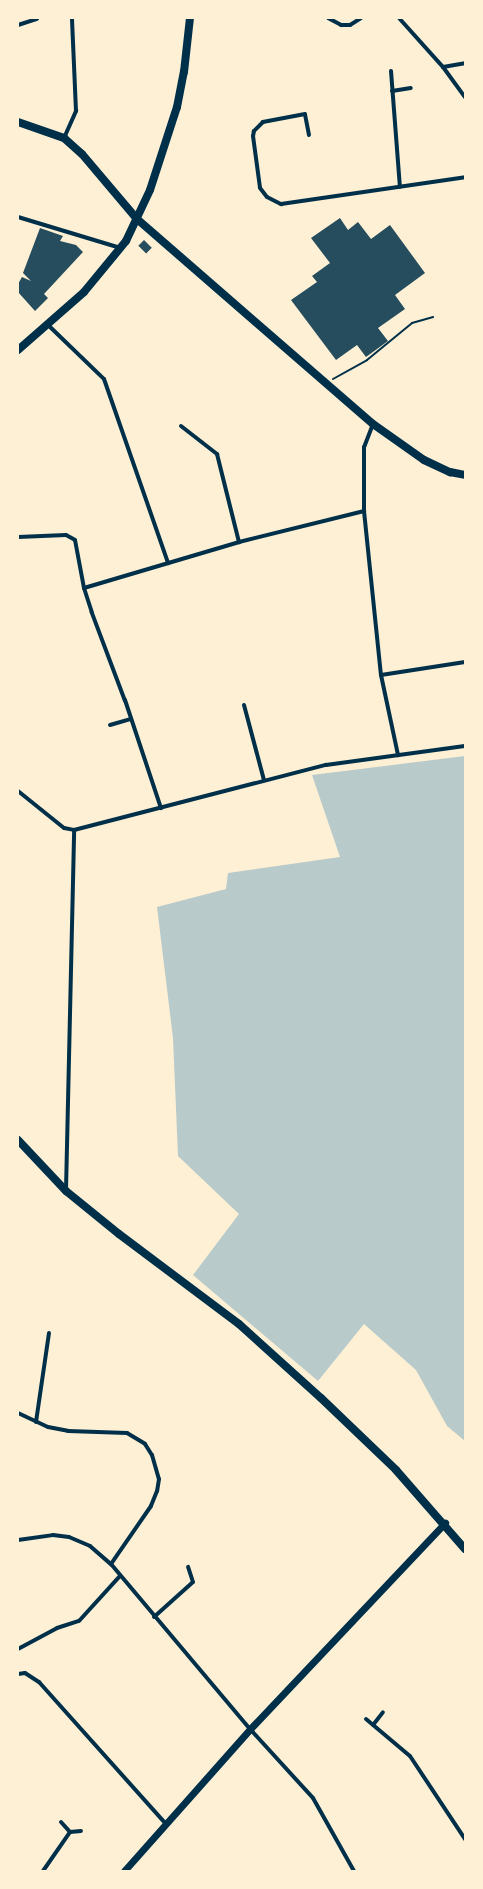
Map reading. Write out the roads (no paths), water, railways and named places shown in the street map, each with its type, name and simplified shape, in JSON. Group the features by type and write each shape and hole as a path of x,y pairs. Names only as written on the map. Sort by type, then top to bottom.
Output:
{"main road":[{"path":"18,350 84,292 121,248 137,219 150,190 177,107 184,72 190,18"},
{"path":"18,122 64,138 82,154 137,219 373,424 424,460 450,472 465,475"},
{"path":"18,1140 66,1191 118,1234 239,1324 396,1470 445,1523 465,1549"}],"street":[{"path":"64,138 76,111 72,18"},
{"path":"328,18 341,25 350,25 361,18"},
{"path":"399,18 443,67 465,97"},
{"path":"18,25 37,19"},
{"path":"443,67 465,63"},
{"path":"391,70 400,187"},
{"path":"392,91 411,88"},
{"path":"309,135 305,114 258,126 253,136 260,188 268,197 281,204 465,177"},
{"path":"18,217 121,248"},
{"path":"47,324 104,379 168,563"},
{"path":"373,424 364,447 364,511 381,675 398,755"},
{"path":"182,426 217,454 239,542"},
{"path":"84,588 239,542 364,511"},
{"path":"18,537 66,535 74,540 84,588 125,700 161,808"},
{"path":"381,675 465,662"},
{"path":"244,705 264,780"},
{"path":"110,725 131,719"},
{"path":"18,792 64,828 74,830 326,765 465,746"},
{"path":"66,1191 74,830"},
{"path":"36,1422 49,1333"},
{"path":"18,1413 36,1422 68,1431 127,1433 145,1444 152,1456 159,1479 157,1491 151,1506 111,1564"},
{"path":"124,1871 250,1729 445,1523"},
{"path":"18,1540 53,1535 69,1537 90,1546 111,1564 154,1617 250,1729 313,1798 354,1871"},
{"path":"154,1617 193,1582 188,1567"},
{"path":"18,1649 57,1628 79,1621 120,1576"},
{"path":"18,1674 25,1673 39,1682 166,1824"},
{"path":"373,1725 383,1712"},
{"path":"366,1719 410,1756 465,1839"},
{"path":"61,1822 70,1832"},
{"path":"43,1871 70,1832 80,1831"}]}
